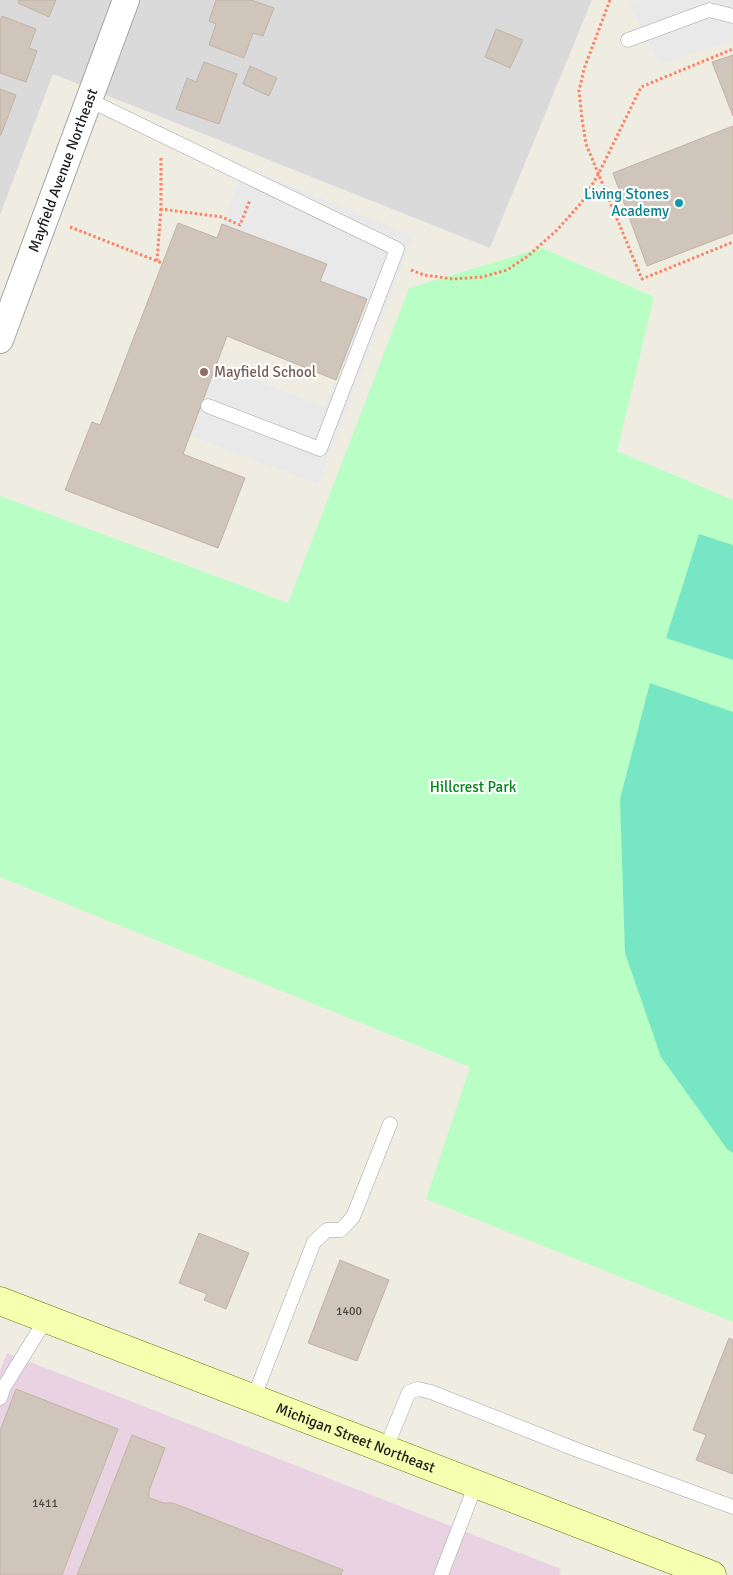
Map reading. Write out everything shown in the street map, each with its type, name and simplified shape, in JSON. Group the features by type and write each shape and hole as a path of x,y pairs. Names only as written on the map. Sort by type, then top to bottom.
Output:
{"main road":[{"name":"Michigan Street Northeast","path":"0,1301 386,1448 697,1572"}],"street":[{"name":"Mayfield Avenue Northeast","path":"0,340 126,0"}],"lane":[{"path":"628,40 709,10 733,16"},
{"path":"89,100 397,249 320,449 208,406"},
{"path":"254,1397 314,1242 327,1230 341,1230 353,1217 390,1124"},
{"path":"0,1398 4,1387 46,1319"},
{"path":"386,1448 409,1392 418,1389 431,1392 580,1451 733,1508"},
{"path":"441,1575 476,1484"}],"path":[{"path":"610,0 584,69 579,91 586,144 642,279 733,242"},
{"path":"424,275 453,279 482,278 507,270 528,256 557,230 582,202 599,173 641,86 733,49"},
{"path":"157,261 161,209 161,135"},
{"path":"161,209 222,218 240,225 257,181"},
{"path":"45,218 162,263"}],"shaded area":[{"path":"0,0 592,0 490,248 53,74 0,215"},
{"path":"637,0 733,0 733,40 659,64 629,4"},
{"path":"244,167 413,236 318,484 189,435 216,365 325,407 366,299 320,281 327,263 222,224"},
{"path":"7,1353 561,1569 559,1575 0,1575 0,1371"}],"green space":[{"name":"Hillcrest Park","path":"542,248 654,297 617,451 733,500 733,1322 426,1199 470,1067 0,877 0,496 288,603 409,288"},
{"path":"699,534 733,545 733,660 666,638"},
{"path":"650,683 733,712 733,1153 727,1149 661,1057 625,953 620,799"}],"building":[{"path":"19,0 56,0 49,17 18,3"},
{"path":"216,0 251,0 274,8 263,36 253,33 244,58 209,45 216,24 209,21"},
{"path":"2,16 36,29 29,48 37,51 26,82 0,73 0,22"},
{"path":"496,29 523,40 510,68 485,57"},
{"path":"733,55 733,116 712,62"},
{"path":"204,62 237,74 219,124 176,109 187,78 196,82"},
{"path":"250,66 277,78 269,96 243,84"},
{"path":"0,89 16,95 1,135 0,135"},
{"name":"Living Stones Academy","path":"733,126 733,233 647,266 613,173"},
{"path":"178,223 217,238 222,224 327,264 320,281 367,299 336,380 227,336 183,454 245,478 218,548 65,490 92,422 100,425"},
{"path":"199,1233 249,1253 226,1309 204,1300 207,1294 179,1283"},
{"path":"340,1260 389,1280 357,1361 308,1343"},
{"path":"729,1338 733,1340 733,1474 696,1460 706,1435 693,1430"},
{"path":"16,1389 118,1429 62,1575 0,1575 0,1431"},
{"path":"132,1435 165,1448 149,1491 149,1498 164,1503 173,1503 343,1570 341,1575 77,1575"}],"place":[{"name":"Living Stones Academy","path":"679,203"},
{"name":"Mayfield School","path":"204,372"}]}
